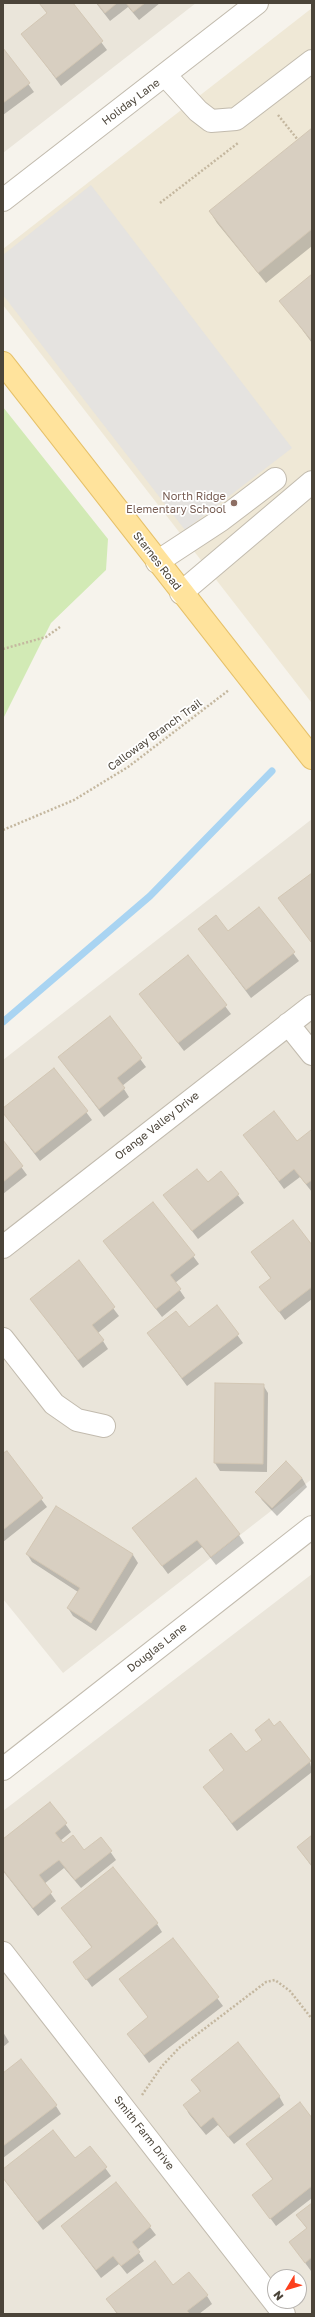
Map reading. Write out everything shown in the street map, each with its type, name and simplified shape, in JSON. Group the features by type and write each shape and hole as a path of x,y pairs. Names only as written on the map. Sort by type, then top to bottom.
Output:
{"main road":[{"name":"Starnes Road","path":"3,363 157,562 312,758"}],"street":[{"name":"Holiday Lane","path":"3,200 257,3"},
{"path":"165,75 198,111 211,121 236,119 312,61"},
{"path":"157,562 221,520 275,479"},
{"path":"181,592 312,482"},
{"name":"Orange Valley Drive","path":"3,1246 312,1006"},
{"path":"288,1024 312,1054"},
{"path":"3,1339 54,1404 77,1420 104,1426"},
{"name":"Douglas Lane","path":"3,1769 312,1527"},
{"name":"Smith Farm Drive","path":"3,1953 284,2314"}],"path":[{"path":"276,113 298,140"},
{"path":"160,203 240,141"},
{"path":"3,649 46,637 60,627"},
{"name":"Calloway Branch Trail","path":"3,830 74,800 128,767 247,676"},
{"path":"125,2110 143,2094 162,2066 178,2048 266,1982 275,1980 290,1991 312,2019"}],"shaded area":[{"path":"3,3 196,3 3,153"},
{"name":"North Ridge Elementary School","path":"312,8 311,702 3,305 3,249"},
{"path":"91,185 292,448 185,530 3,295 3,255"},
{"path":"312,819 312,1479 63,1673 3,1599 3,1060"},
{"path":"312,1574 312,2314 3,2314 3,1811"}],"green space":[{"path":"3,407 108,539 106,570 51,623 3,719"}],"building":[{"path":"39,3 73,3 103,41 56,78 21,34 47,13"},
{"path":"97,3 117,3 105,13"},
{"path":"126,3 145,3 133,12"},
{"path":"3,48 30,83 3,103"},
{"path":"312,128 312,229 258,273 209,211"},
{"path":"312,274 312,341 279,301"},
{"path":"312,873 312,941 311,942 278,898"},
{"path":"259,907 295,952 246,990 198,929 216,915 228,931"},
{"path":"188,955 227,1005 178,1043 139,994"},
{"path":"110,1016 142,1058 117,1078 125,1088 99,1109 58,1057"},
{"path":"54,1068 88,1111 35,1153 3,1113 3,1108"},
{"path":"274,1111 297,1141 311,1130 312,1132 312,1180 306,1184 294,1169 279,1181 243,1135"},
{"path":"3,1140 23,1166 3,1182"},
{"path":"197,1169 208,1182 221,1171 239,1194 192,1231 163,1195"},
{"path":"153,1202 195,1255 170,1275 181,1289 156,1309 103,1241"},
{"path":"293,1220 312,1245 312,1287 279,1312 259,1287 271,1278 251,1252"},
{"path":"79,1260 115,1307 92,1325 104,1340 78,1360 30,1299"},
{"path":"217,1305 239,1334 182,1378 147,1333 176,1311 189,1327"},
{"path":"215,1383 264,1384 263,1464 214,1463"},
{"path":"7,1451 43,1498 3,1530 3,1453"},
{"path":"286,1461 302,1478 272,1508 255,1492"},
{"path":"196,1478 240,1534 211,1557 197,1540 162,1566 132,1528"},
{"path":"56,1506 133,1554 91,1623 67,1608 80,1588 26,1554"},
{"path":"269,1719 274,1726 280,1721 311,1761 232,1823 203,1787 224,1770 209,1750 231,1733 246,1752 262,1740 255,1730"},
{"path":"50,1802 67,1823 55,1833 63,1843 73,1835 84,1850 101,1837 112,1851 75,1880 59,1860 39,1875 52,1892 33,1908 3,1870 3,1839"},
{"path":"312,1835 312,1866 297,1847"},
{"path":"113,1867 158,1923 86,1980 73,1962 92,1947 61,1908"},
{"path":"173,1938 219,1997 144,2055 127,2034 148,2017 119,1979"},
{"path":"238,2042 280,2096 228,2137 213,2117 201,2127 183,2105 201,2091 191,2080"},
{"path":"21,2059 57,2105 3,2146 3,2073"},
{"path":"300,2102 312,2118 312,2186 270,2219 252,2195 273,2179 246,2144"},
{"path":"53,2130 75,2158 90,2146 107,2167 37,2222 3,2178 3,2169"},
{"path":"116,2182 151,2226 132,2242 140,2252 121,2266 113,2256 96,2270 61,2226"},
{"path":"312,2203 312,2257 305,2263 289,2242 307,2228 296,2215"},
{"path":"155,2261 173,2285 189,2272 208,2295 187,2311 190,2314 118,2314 106,2299"}],"waterway":[{"path":"3,1022 150,896 272,771"}],"place":[{"name":"North Ridge Elementary School","path":"234,503"}]}
